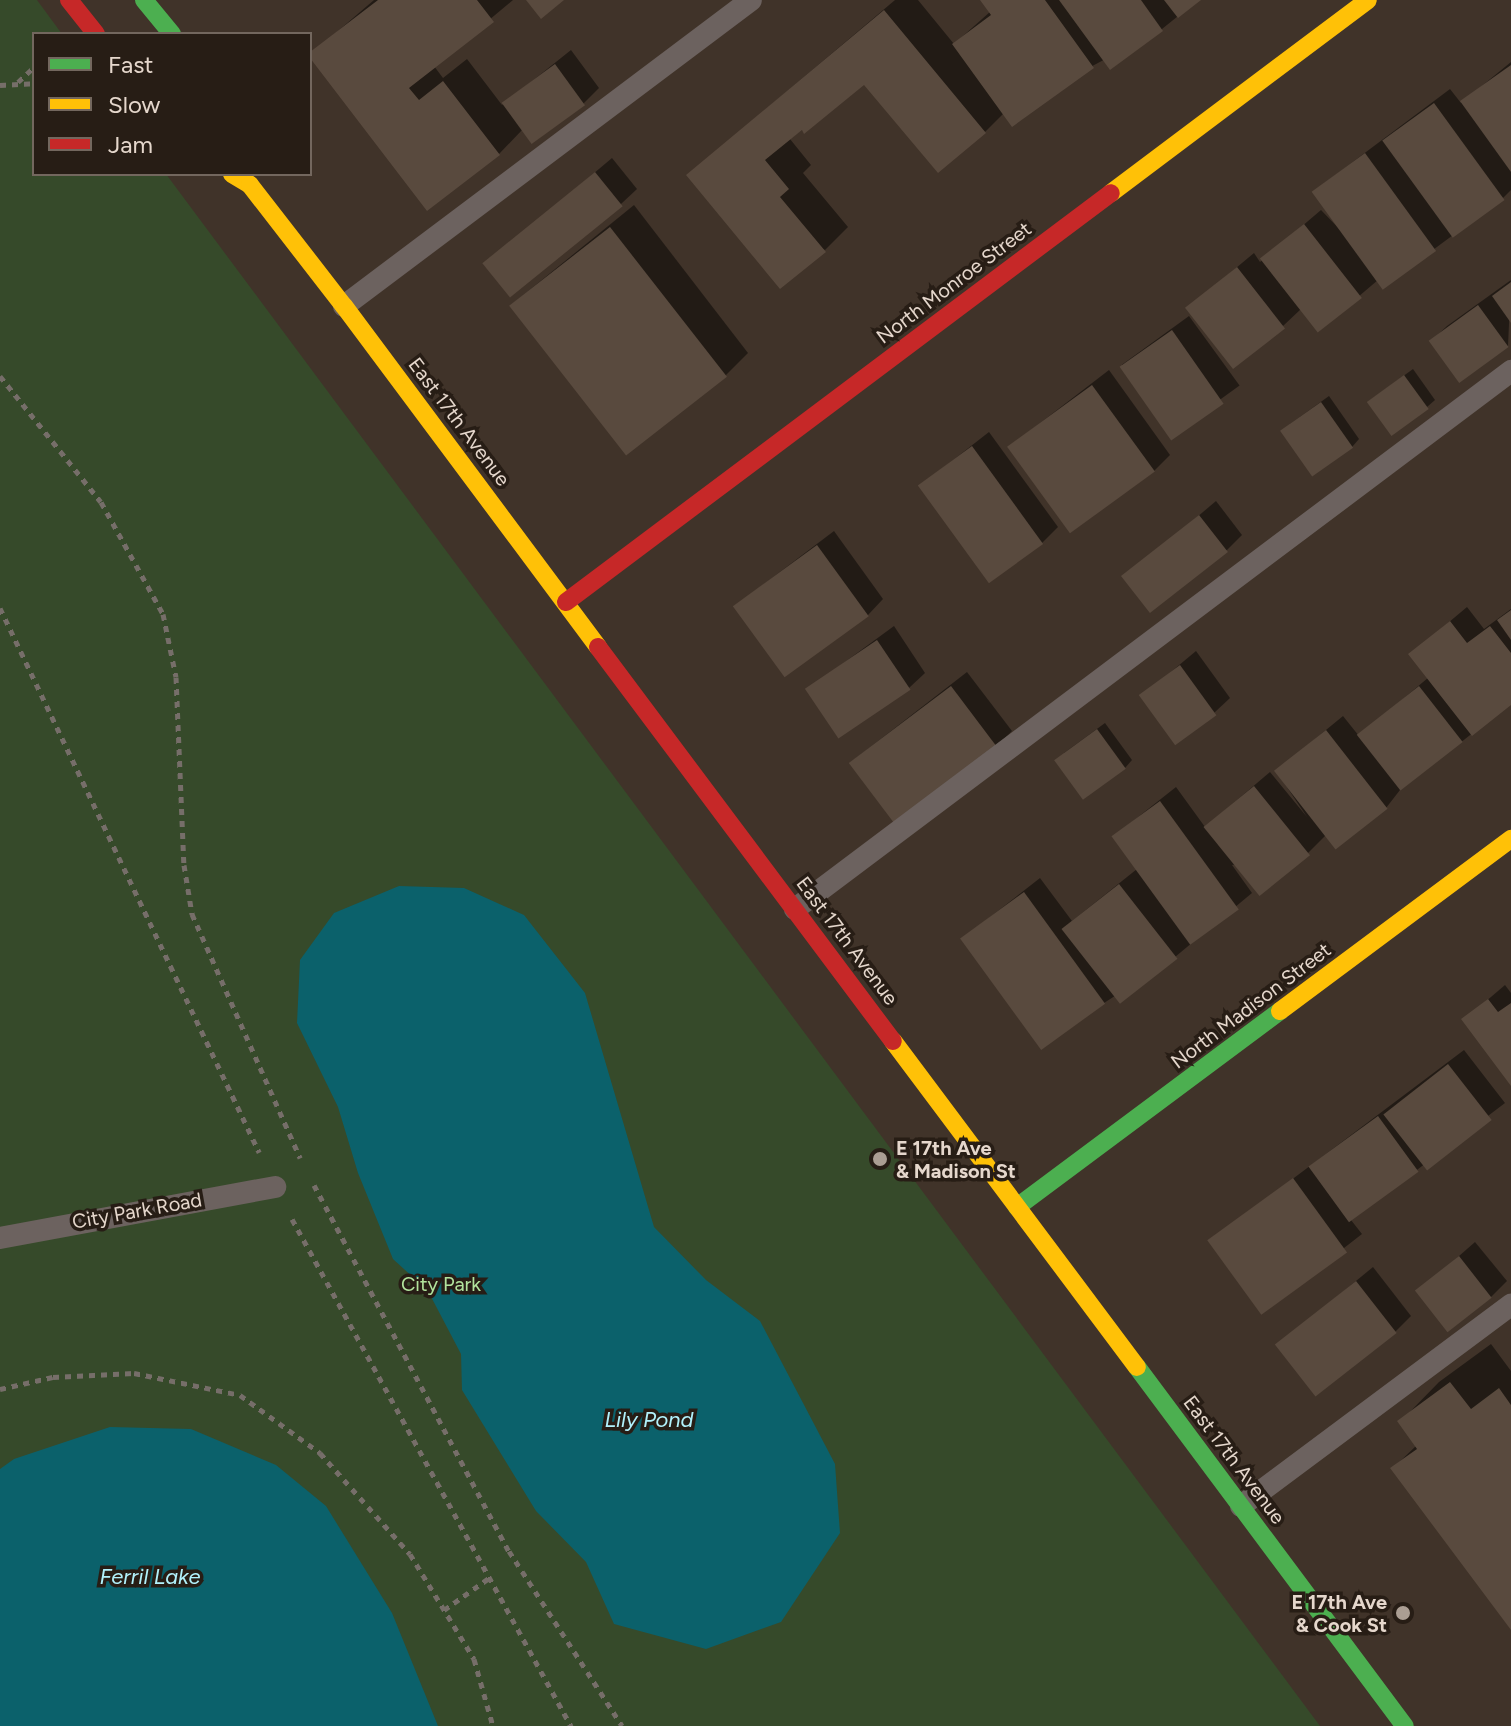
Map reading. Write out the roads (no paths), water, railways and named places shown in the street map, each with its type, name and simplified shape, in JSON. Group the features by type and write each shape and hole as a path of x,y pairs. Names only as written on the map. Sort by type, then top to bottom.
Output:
{"main road":[{"path":"69,0 94,32"},
{"path":"144,0 170,32"},
{"name":"North Monroe Street","path":"566,602 1368,0"},
{"name":"East 17th Avenue","path":"248,180 1405,1726"},
{"name":"North Madison Street","path":"1017,1207 1511,839"}],"lane":[{"path":"344,306 751,0"},
{"path":"795,909 1511,371"},
{"name":"City Park Road","path":"0,1238 275,1187"},
{"path":"1241,1506 1511,1305"}],"water":[{"name":"Lily Pond","path":"399,886 464,888 524,915 585,993 654,1227 706,1280 760,1321 835,1464 840,1533 781,1622 706,1649 614,1624 586,1562 536,1511 462,1390 461,1354 428,1291 393,1259 358,1173 338,1107 297,1023 300,960 334,913"},
{"name":"Ferril Lake","path":"110,1427 191,1429 276,1465 326,1506 392,1613 438,1726 0,1726 0,1469 14,1459"}],"place":[{"name":"E 17th Ave & Madison St","path":"880,1159"},
{"name":"E 17th Ave & Cook St","path":"1403,1613"}],"park label":[{"name":"City Park","path":"441,1284"}]}
